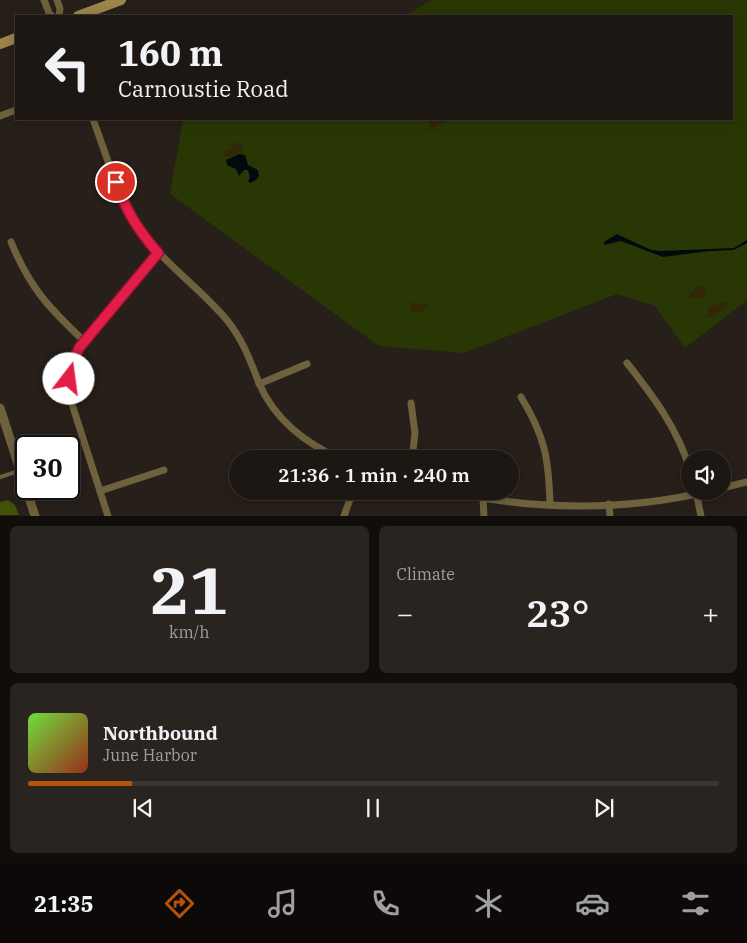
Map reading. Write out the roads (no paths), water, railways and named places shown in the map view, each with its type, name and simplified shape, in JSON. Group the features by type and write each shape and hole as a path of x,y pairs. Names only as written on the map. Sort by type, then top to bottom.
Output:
{"main road":[{"path":"81,15 121,0"},
{"path":"0,44 15,38"}],"street":[{"path":"44,0 51,15"},
{"path":"57,0 60,15"},
{"path":"0,116 15,110"},
{"path":"92,120 127,211 142,234 158,253 228,320 273,406 293,429 322,450"},
{"path":"11,242 36,292 84,341"},
{"path":"108,516 73,408 69,388 72,364 84,341 158,253"},
{"path":"627,363 666,416 682,450"},
{"path":"260,384 308,364"},
{"path":"521,397 538,427 546,452 550,505"},
{"path":"411,403 415,433 413,450"},
{"path":"0,408 3,428 15,458"},
{"path":"100,490 164,470"},
{"path":"731,486 747,482"},
{"path":"502,500 550,505 609,504 681,495"},
{"path":"30,500 35,516"},
{"path":"344,516 350,500"},
{"path":"483,500 484,516"},
{"path":"698,500 701,516"},
{"path":"609,504 610,516"}],"lane":[{"path":"0,477 15,472"}]}
